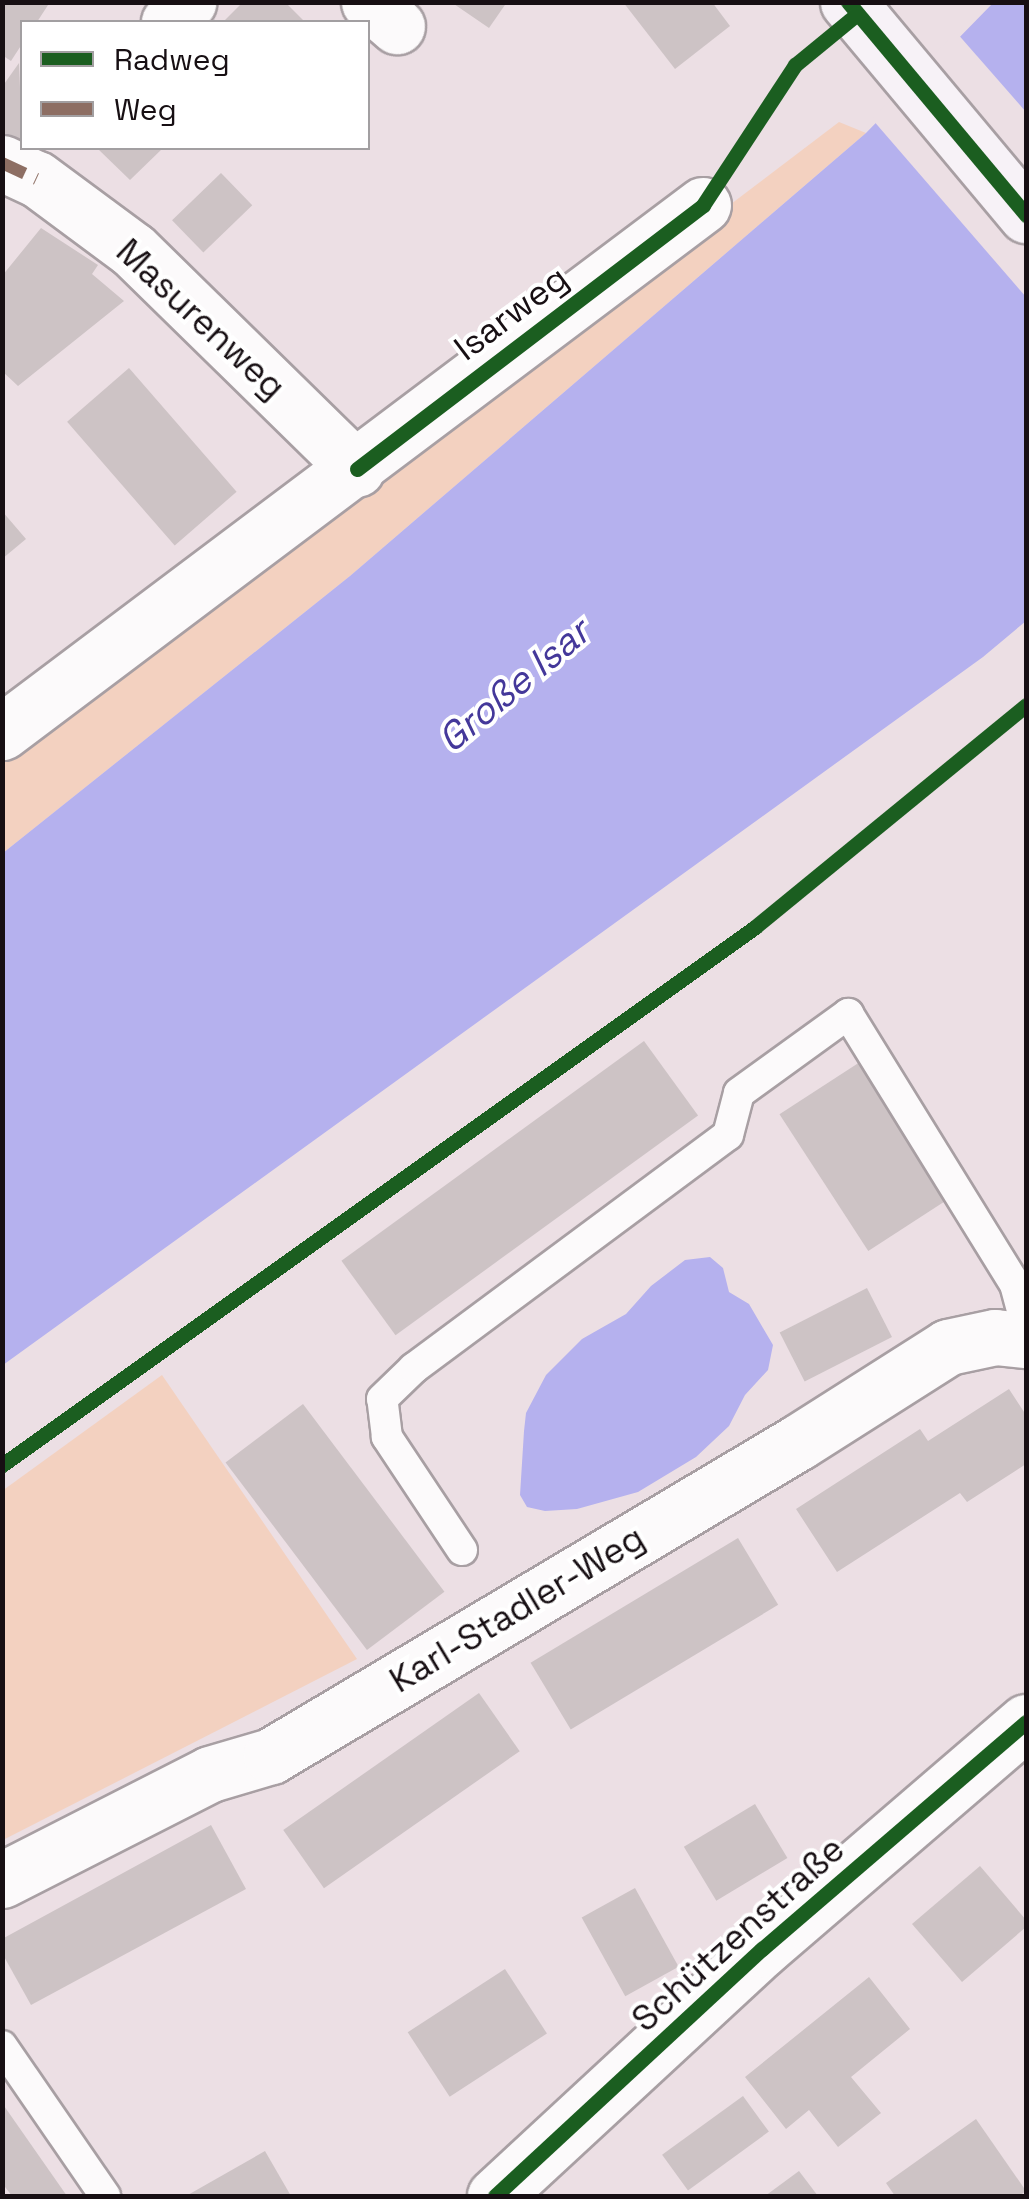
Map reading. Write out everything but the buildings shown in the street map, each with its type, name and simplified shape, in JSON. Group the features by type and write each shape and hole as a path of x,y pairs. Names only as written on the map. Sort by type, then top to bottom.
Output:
{"main road":[{"path":"858,15 1026,215"}],"street":[{"name":"Masurenweg","path":"33,163 133,250 185,320 357,469"},
{"name":"Isarweg","path":"2,732 357,469 703,205"},
{"name":"Karl-Stadler-Weg","path":"2,1880 210,1774 271,1756 798,1443 948,1346 995,1336 1026,1340"},
{"name":"Schützenstraße","path":"494,2196 762,1949 1026,1722"}],"lane":[{"path":"462,1550 387,1437 382,1399 414,1368 728,1135 738,1092 848,1014 1015,1284 1026,1325"},
{"path":"2,2046 105,2196"}],"shaded area":[{"path":"839,122 866,133 350,576 3,853 3,756"},
{"path":"162,1375 357,1659 3,1840 2,1491"}],"water":[{"name":"Große Isar","path":"993,3 1026,3 1026,621 983,657 3,1365 3,853 350,576 866,133"},
{"path":"710,1257 723,1268 729,1292 749,1304 773,1345 768,1370 745,1395 729,1426 696,1457 638,1492 577,1509 545,1511 527,1507 520,1495 526,1413 546,1375 582,1339 626,1314 651,1286 685,1260"}],"pier":[{"path":"956,32 1026,112 1026,297 872,119"}],"marked path":[{"path":"2,163 37,179"}],"cycle path":[{"path":"848,2 1026,215"},
{"path":"357,469 703,205 795,65 857,14"},
{"path":"2,1465 755,927 1026,705"},
{"path":"495,2196 762,1949 1026,1722"}]}
